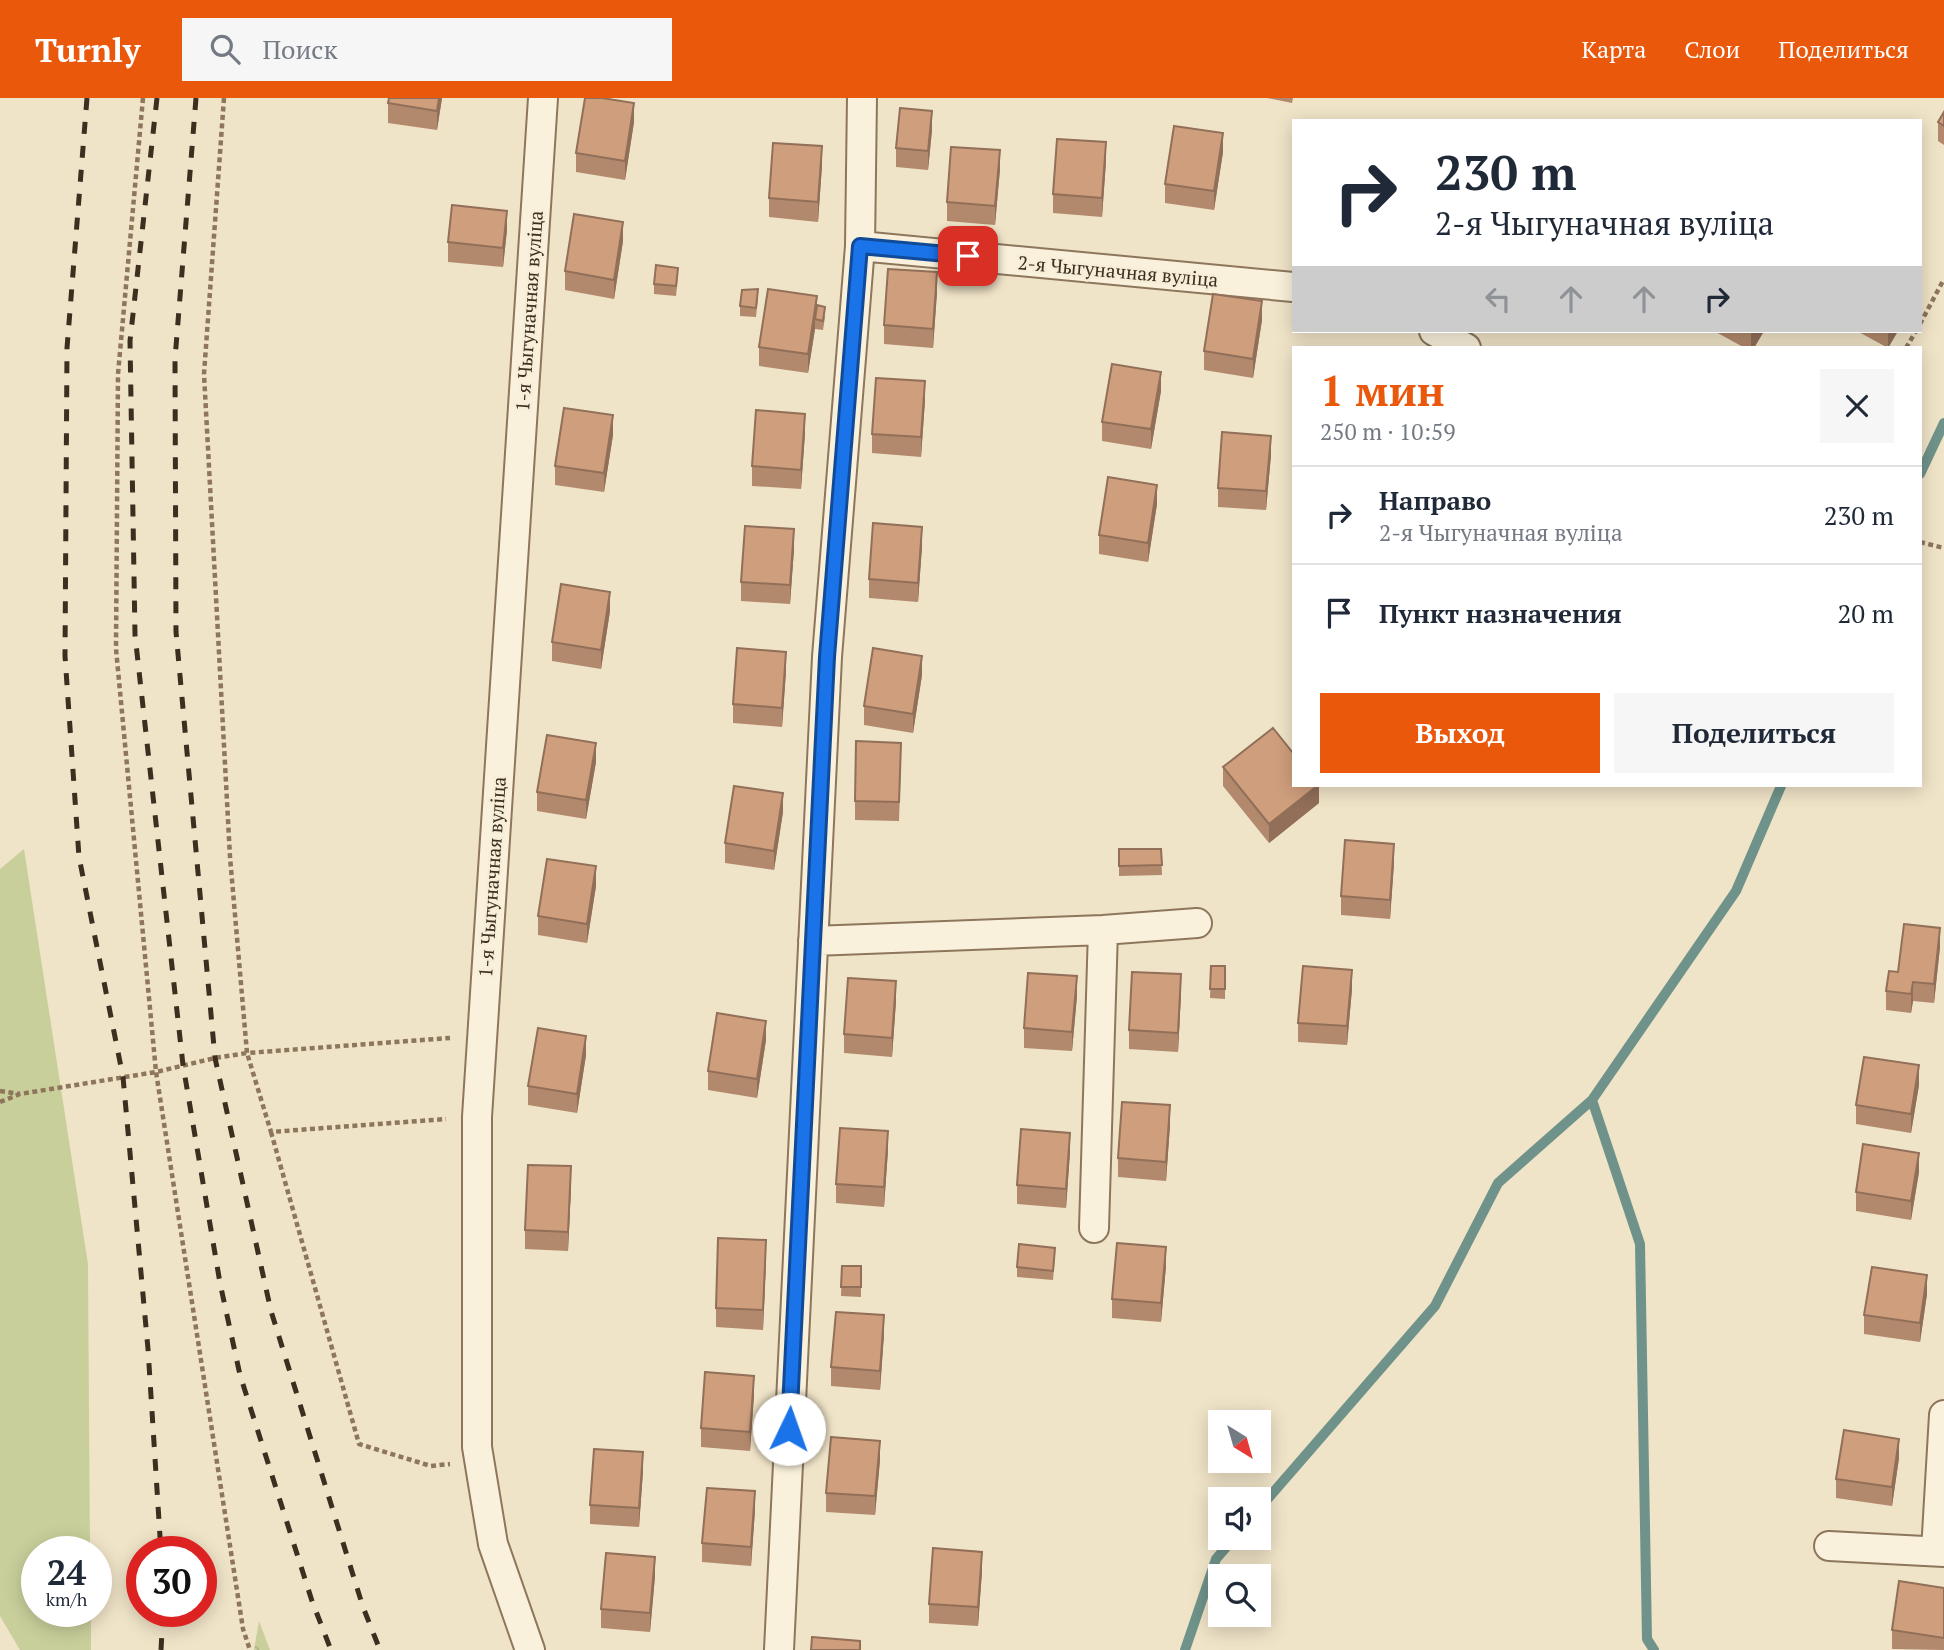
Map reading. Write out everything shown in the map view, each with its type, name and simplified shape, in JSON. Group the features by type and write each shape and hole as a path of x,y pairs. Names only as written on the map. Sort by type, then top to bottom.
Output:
{"street":[{"name":"1-я Чыгуначная вуліца","path":"530,1650 493,1544 477,1447 477,1116 543,98"},
{"path":"779,1650 827,657 860,246 862,98"},
{"name":"2-я Чыгуначная вуліца","path":"860,246 1292,287"},
{"path":"1438,333 1462,346"},
{"path":"813,941 1103,930 1197,923"},
{"path":"1094,1228 1103,930"},
{"path":"1829,1546 1940,1552 1944,1415"}],"path":[{"path":"143,98 118,374 116,649 156,1072 243,1629 250,1650"},
{"path":"224,98 204,374 229,844 247,1053 359,1444 431,1466 480,1462"},
{"path":"1922,320 1944,279"},
{"path":"1922,542 1944,548"},
{"path":"0,1102 20,1094 156,1072 247,1053 482,1036"},
{"path":"0,1091 20,1094"},
{"path":"271,1132 477,1116"}],"green space":[{"path":"24,849 88,1264 90,1536 21,1536 21,1627 91,1627 91,1650 20,1650 0,1616 0,869"},
{"path":"259,1621 270,1650 254,1650"}],"building":[{"path":"389,98 439,98 437,111 388,103"},
{"path":"585,98 634,103 625,161 576,153"},
{"path":"900,108 932,111 928,151 896,148"},
{"path":"1944,112 1944,126 1938,122"},
{"path":"1174,126 1223,133 1214,191 1165,184"},
{"path":"1057,139 1106,142 1102,198 1053,194"},
{"path":"773,143 822,146 818,202 769,198"},
{"path":"951,147 1000,150 995,206 947,202"},
{"path":"452,205 507,211 503,248 448,242"},
{"path":"574,214 623,222 614,280 565,271"},
{"path":"656,265 678,268 676,286 654,284"},
{"path":"888,269 937,272 933,329 884,325"},
{"path":"758,289 756,308 740,306 742,290"},
{"path":"768,289 817,296 808,354 759,347"},
{"path":"1213,294 1262,301 1253,359 1204,351"},
{"path":"817,305 825,307 823,321 815,319"},
{"path":"1112,364 1161,372 1151,429 1102,422"},
{"path":"876,378 925,381 921,437 872,434"},
{"path":"564,408 613,415 604,473 555,466"},
{"path":"756,410 805,414 801,470 752,466"},
{"path":"1222,432 1271,436 1266,491 1218,488"},
{"path":"1108,477 1157,485 1148,543 1099,535"},
{"path":"873,523 922,527 918,583 869,579"},
{"path":"745,526 794,529 790,585 741,582"},
{"path":"561,584 610,592 601,650 552,642"},
{"path":"737,648 786,652 782,708 733,704"},
{"path":"873,648 922,656 913,714 864,706"},
{"path":"1273,728 1292,752 1292,787 1316,787 1269,824 1223,767"},
{"path":"547,735 596,743 586,800 537,792"},
{"path":"856,741 901,743 899,802 855,801"},
{"path":"734,786 783,793 774,851 725,843"},
{"path":"1345,840 1394,844 1390,900 1341,896"},
{"path":"1119,849 1161,849 1162,865 1119,866"},
{"path":"547,859 596,866 587,924 538,916"},
{"path":"1904,924 1940,928 1934,984 1913,982 1911,994 1886,991 1889,971 1898,972"},
{"path":"1211,966 1225,966 1225,989 1210,989"},
{"path":"1303,966 1352,970 1347,1026 1298,1023"},
{"path":"1132,972 1181,974 1178,1033 1129,1030"},
{"path":"1028,973 1077,976 1072,1032 1024,1028"},
{"path":"848,978 896,981 892,1038 844,1034"},
{"path":"717,1013 766,1021 757,1079 708,1071"},
{"path":"538,1028 586,1036 577,1094 528,1086"},
{"path":"1864,1057 1919,1065 1911,1114 1856,1105"},
{"path":"1122,1102 1170,1105 1166,1162 1118,1158"},
{"path":"840,1128 888,1131 884,1187 836,1184"},
{"path":"1021,1129 1070,1133 1066,1189 1017,1185"},
{"path":"1863,1144 1919,1153 1911,1201 1856,1192"},
{"path":"528,1165 571,1166 568,1232 525,1230"},
{"path":"718,1238 766,1240 763,1310 716,1308"},
{"path":"1117,1243 1166,1247 1161,1303 1112,1299"},
{"path":"1019,1244 1055,1248 1053,1271 1017,1267"},
{"path":"842,1266 861,1266 861,1287 841,1287"},
{"path":"1872,1267 1927,1275 1920,1323 1864,1315"},
{"path":"836,1312 884,1315 880,1371 831,1367"},
{"path":"705,1372 754,1376 750,1432 701,1428"},
{"path":"1844,1430 1899,1439 1892,1487 1836,1479"},
{"path":"831,1437 880,1441 875,1496 826,1493"},
{"path":"594,1449 643,1452 639,1508 590,1505"},
{"path":"707,1488 755,1491 751,1547 702,1543"},
{"path":"933,1548 982,1552 978,1607 929,1604"},
{"path":"606,1553 655,1557 650,1613 601,1609"},
{"path":"1899,1581 1944,1588 1944,1638 1892,1630"},
{"path":"812,1637 860,1641 860,1650 811,1650"}],"waterway":[{"path":"1922,470 1944,423"},
{"path":"1654,1650 1647,1639 1640,1244 1592,1100 1736,891 1781,787"},
{"path":"1271,1495 1435,1306 1498,1183 1592,1100"},
{"path":"1185,1650 1216,1559 1224,1550"}],"railway":[{"path":"87,98 67,348 65,656 79,857 123,1077 148,1349 160,1536"},
{"path":"157,98 130,341 135,635 183,1065 220,1283 240,1375 312,1601 331,1650"},
{"path":"196,98 175,359 176,632 215,1058 271,1311 363,1607 380,1650"},
{"path":"161,1650 162,1627"}],"route":[{"path":"789,1429 827,657 860,246 968,256"}]}
